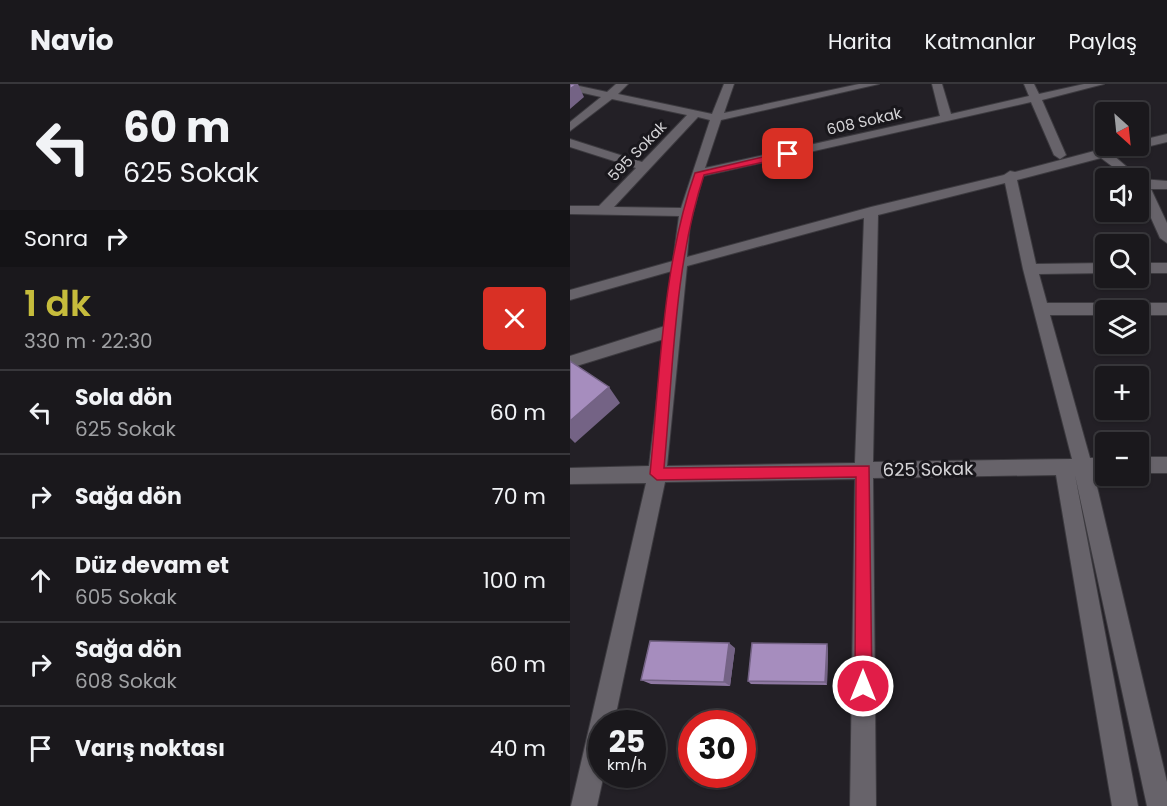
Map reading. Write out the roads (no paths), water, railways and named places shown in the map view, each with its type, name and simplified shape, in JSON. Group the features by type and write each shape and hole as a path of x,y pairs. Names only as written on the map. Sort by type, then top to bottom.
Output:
{"street":[{"path":"570,128 623,84"},
{"path":"605,710 657,474 686,212 729,84"},
{"path":"570,87 694,115 717,118 874,84"},
{"path":"937,84 946,118"},
{"path":"1029,84 1060,155"},
{"name":"608 Sokak","path":"699,173 1098,84"},
{"name":"595 Sokak","path":"603,210 694,115"},
{"path":"1149,135 1167,131"},
{"path":"1149,143 1167,138"},
{"path":"1152,142 1167,154"},
{"path":"570,143 645,167"},
{"path":"570,295 679,259 1060,155 1095,150"},
{"path":"570,282 679,259 1095,151"},
{"path":"1111,156 1124,168"},
{"path":"1010,175 1041,309 1073,467 1125,806"},
{"path":"1149,183 1167,185"},
{"path":"1149,202 1167,238"},
{"path":"570,210 686,212"},
{"path":"863,806 864,470 871,211"},
{"path":"1030,269 1095,268"},
{"path":"1149,268 1167,268"},
{"path":"1041,309 1167,309"},
{"path":"570,362 673,330"},
{"path":"1149,465 1167,465"},
{"name":"625 Sokak","path":"570,476 1095,466"},
{"path":"1073,467 1160,806"},
{"path":"584,806 588,788"}]}
